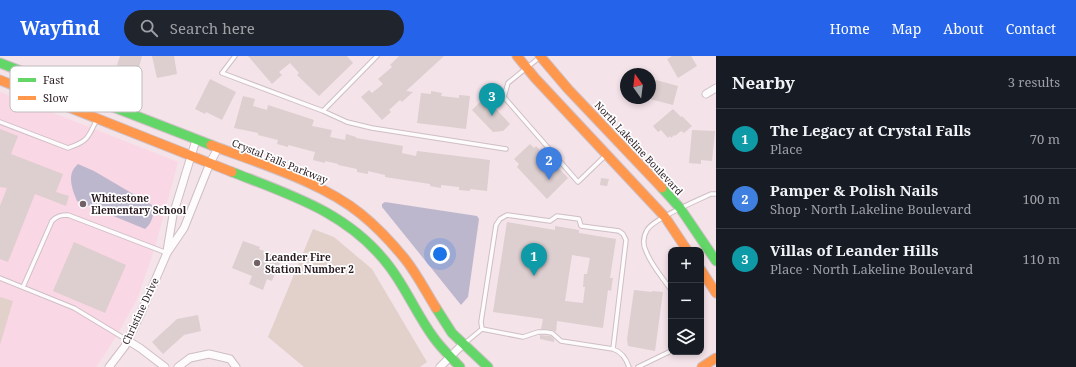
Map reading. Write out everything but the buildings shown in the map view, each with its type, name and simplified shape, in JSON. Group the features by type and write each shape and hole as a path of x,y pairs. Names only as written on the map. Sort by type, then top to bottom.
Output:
{"street":[{"path":"517,56 606,155 665,217 685,247"},
{"name":"North Lakeline Boulevard","path":"540,56 568,89 680,208 716,261"},
{"name":"Crystal Falls Parkway","path":"0,63 10,67"},
{"path":"0,80 10,84"},
{"path":"706,94 716,88"},
{"path":"80,112 298,198 326,211 353,229 389,266 434,338 460,367"},
{"name":"Crystal Falls Parkway","path":"125,112 301,180 334,196 360,213 383,234 406,260 452,333 462,345 488,367"},
{"name":"Christine Drive","path":"167,253 173,215 196,140"},
{"name":"Christine Drive","path":"109,367 127,340 141,313 167,253 184,228 210,163 218,148"},
{"path":"704,274 716,292"},
{"path":"127,340 165,367"},
{"path":"440,367 462,345"},
{"path":"178,367 190,358 209,354 230,359 236,367"},
{"path":"702,367 716,358"}],"lane":[{"path":"234,56 222,73 348,122 372,128 506,149"},
{"path":"323,111 377,56"},
{"path":"540,56 508,83 504,97 578,182 606,155"},
{"path":"0,122 68,148 80,144 88,139 98,119"},
{"path":"668,285 646,252 643,240 647,230 656,222 680,208 711,194 716,194"},
{"path":"23,287 52,221 56,217 63,215 68,215 167,253"},
{"path":"482,329 496,225 500,219 507,215 550,221 556,216 579,219 581,226 619,231 623,234 626,240 613,349"},
{"path":"0,278 74,308 127,340"},
{"path":"462,345 482,329 523,337 538,332 546,332 552,333 561,341 619,351 626,359 629,367"},
{"path":"638,367 668,352"}],"shaded area":[{"name":"Whitestone Elementary School","path":"0,92 10,96 10,112 51,112 178,162 155,247 137,299 117,335 96,367 0,367"},
{"path":"78,164 94,171 152,205 153,215 147,227 145,229 77,201 73,192 71,177 74,168"},
{"path":"385,202 477,216 479,219 468,297 461,305 382,207 382,204"},
{"path":"313,229 334,237 372,269 427,362 420,367 304,367 268,337"},
{"path":"0,297 13,301 0,345"}],"traffic: fast":[{"path":"0,63 10,67"},
{"path":"126,112 211,145"},
{"path":"232,172 276,189 318,208 356,232 389,266 434,338 460,367"},
{"path":"662,188 680,208 716,261"},
{"path":"436,308 452,333 488,367"}],"traffic: slow":[{"path":"517,56 535,78 665,217 685,247"},
{"path":"540,56 568,89 662,188"},
{"path":"0,80 10,84"},
{"path":"81,112 232,172"},
{"path":"211,145 269,166 309,183 328,192 361,214 384,235 405,259 436,308"},
{"path":"704,275 716,293"},
{"path":"702,367 716,358"}],"place":[{"name":"Villas of Leander Hills","path":"492,116"},
{"name":"Pamper & Polish Nails","path":"549,180"},
{"name":"Whitestone Elementary School","path":"83,204"},
{"name":"Leander Fire Station Number 2","path":"257,263"},
{"name":"The Legacy at Crystal Falls","path":"534,276"}]}
